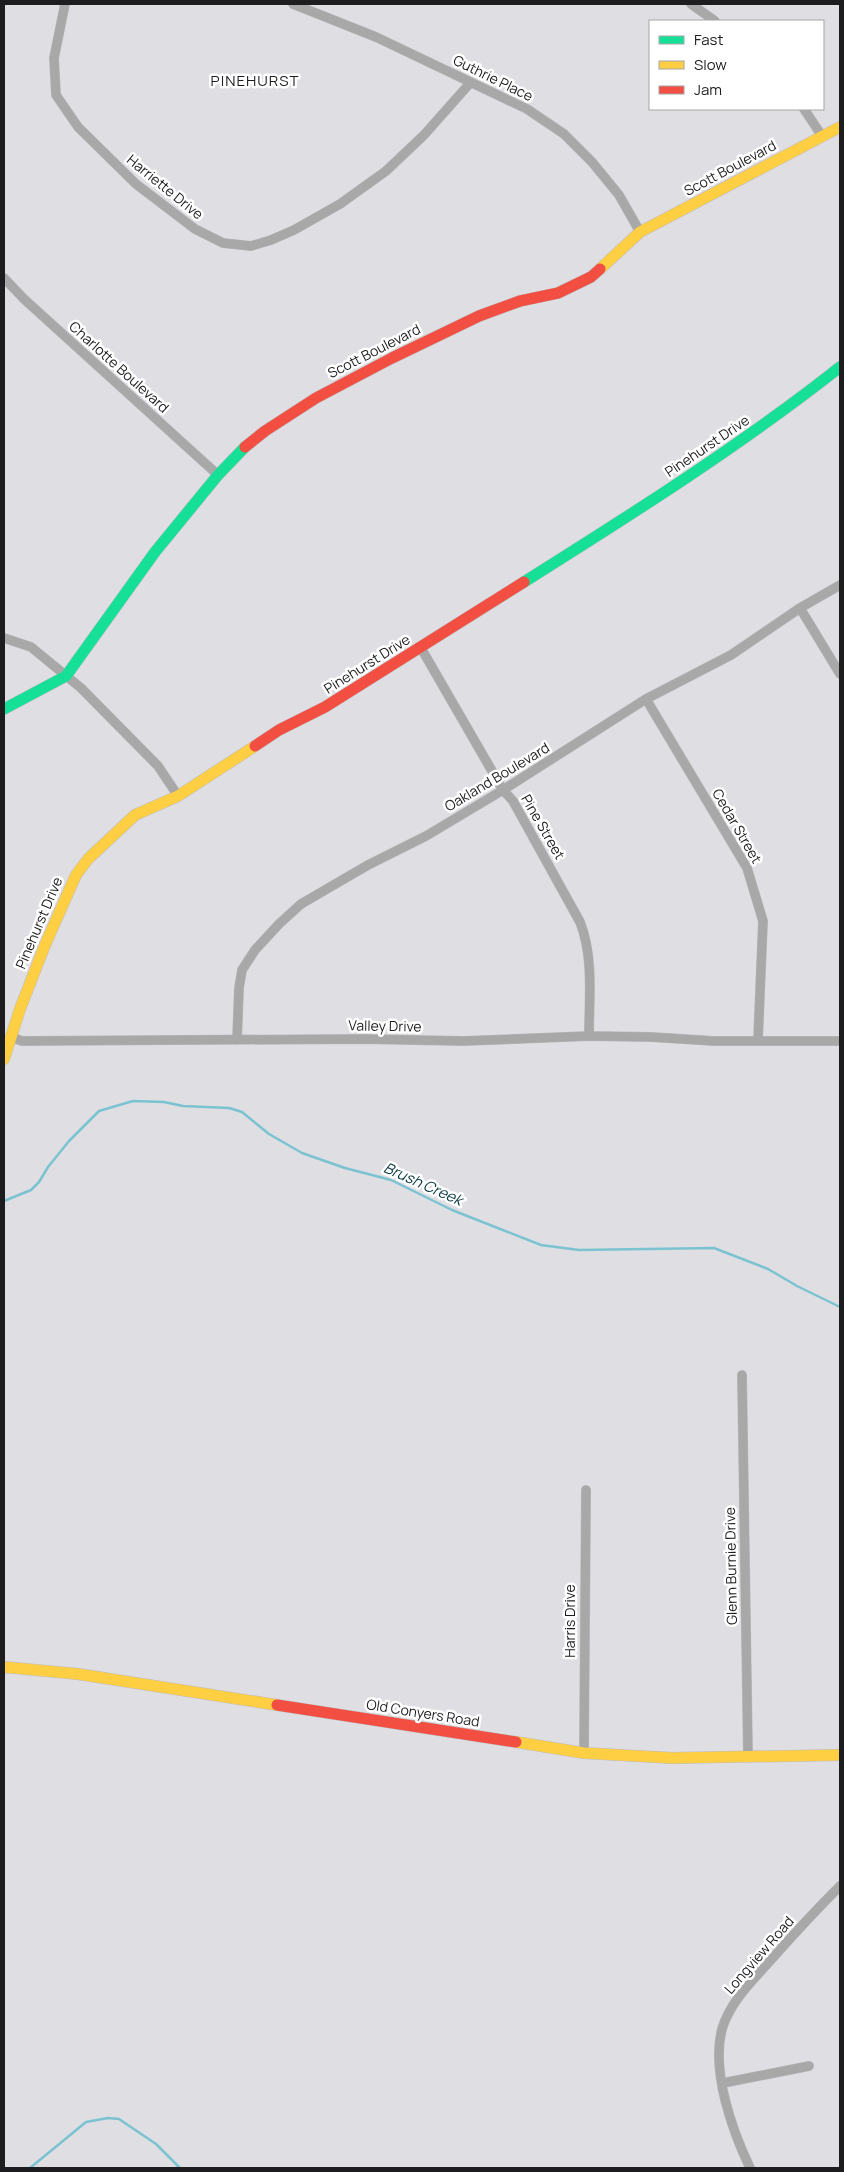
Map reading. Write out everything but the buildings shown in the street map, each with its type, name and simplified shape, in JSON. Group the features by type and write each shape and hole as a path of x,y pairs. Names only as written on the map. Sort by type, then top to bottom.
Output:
{"street":[{"name":"Harriette Drive","path":"65,4 54,58 56,94 78,127 136,184 195,229 223,243 251,246 271,240 294,230 340,204 386,171 424,135 471,82"},
{"name":"Guthrie Place","path":"293,4 376,37 471,82 527,110 564,134 592,162 619,195 640,232"},
{"path":"691,4 715,20"},
{"path":"805,110 822,136"},
{"name":"Scott Boulevard","path":"4,708 66,676 155,552 218,475 240,451 265,431 316,398 478,316 520,301 558,293 591,277 614,258 640,232 840,127"},
{"name":"Charlotte Boulevard","path":"4,278 24,299 218,475"},
{"name":"Pinehurst Drive","path":"4,1059 45,945 76,876 88,859 136,816 178,796 279,730 325,707 685,480 779,415 840,367"},
{"name":"Oakland Boulevard","path":"237,1040 239,988 242,970 255,950 279,924 302,904 321,891 368,865 426,836 503,790 646,699 731,655 800,608 840,586"},
{"path":"800,608 840,674"},
{"path":"4,638 31,647 81,688 158,766 178,796"},
{"name":"Pine Street","path":"421,648 546,860 585,934 588,972 588,1036"},
{"name":"Cedar Street","path":"646,699 748,868 763,921 758,1040"},
{"name":"Valley Drive","path":"11,1037 22,1041 463,1041 588,1036 714,1041 840,1041"},
{"name":"Glenn Burnie Drive","path":"742,1375 748,1757"},
{"name":"Harris Drive","path":"584,1753 586,1490"},
{"name":"Old Conyers Road","path":"4,1667 78,1674 584,1753 672,1758 840,1755"},
{"name":"Longview Road","path":"750,2168 731,2120 719,2061 720,2041 728,2014 745,1989 819,1906 840,1886"},
{"path":"723,2083 809,2066"}],"waterway":[{"name":"Brush Creek","path":"4,1201 31,1190 69,1141 99,1111 133,1101 229,1108 242,1112 269,1134 302,1153 345,1168 391,1180 452,1210 541,1245 579,1250 714,1248 768,1269 840,1307"},
{"path":"30,2168 86,2122 108,2118 119,2119 156,2144 180,2168"}],"traffic: fast":[{"path":"524,582 725,452 840,367"},
{"path":"4,709 66,676 155,552 218,475 245,447"}],"traffic: slow":[{"path":"600,269 640,232 840,127"},
{"path":"4,1059 20,1009 45,945 76,875 88,859 135,815 178,796 255,746"},
{"path":"4,1667 78,1674 277,1705"},
{"path":"516,1742 584,1753 672,1758 840,1755"}],"traffic: jam":[{"path":"245,447 265,431 316,398 392,358 479,316 520,301 558,293 591,277 600,269"},
{"path":"255,746 279,730 325,707 524,582"},
{"path":"277,1705 516,1742"}],"district":[{"name":"PINEHURST","path":"255,81"}]}
